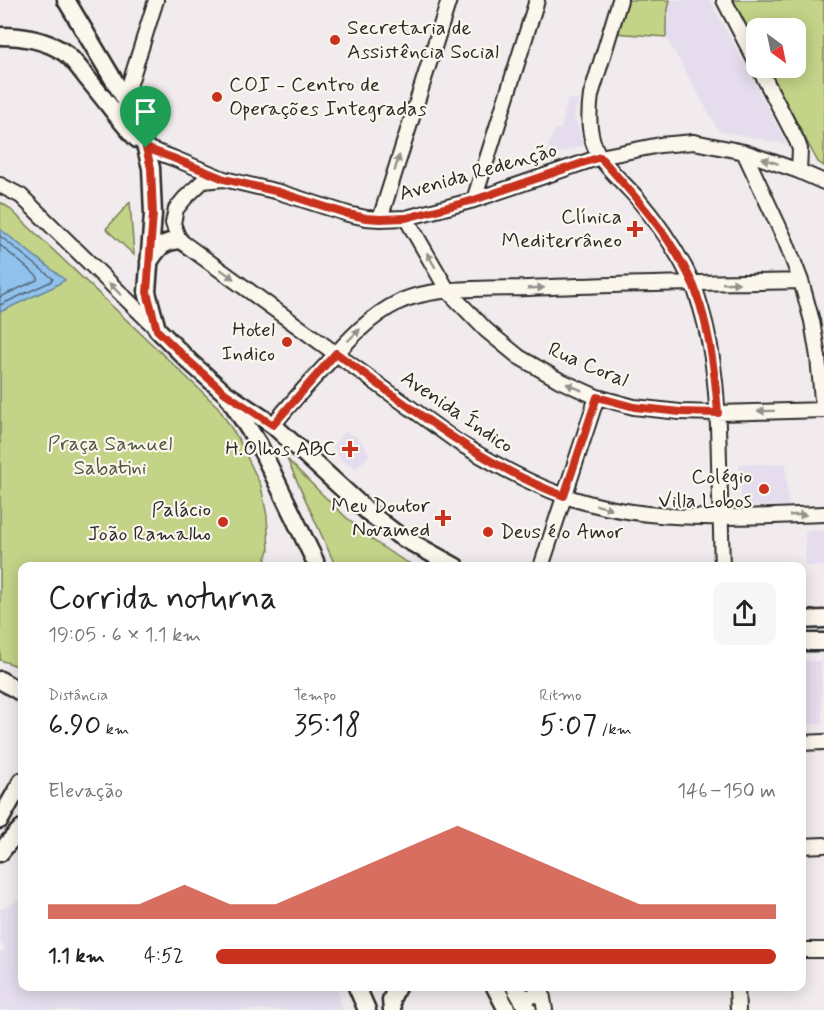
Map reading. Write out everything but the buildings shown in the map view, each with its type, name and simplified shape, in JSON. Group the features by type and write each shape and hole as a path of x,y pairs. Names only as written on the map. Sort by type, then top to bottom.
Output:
{"main road":[{"path":"66,0 125,99 146,148 151,168 153,214 147,292 157,330 225,393 273,425 368,512 391,530 446,562"},
{"path":"0,36 42,41 64,52 146,148"},
{"path":"149,263 160,246 169,241 179,240"},
{"path":"225,393 259,445 315,562"},
{"path":"806,620 824,619"},
{"path":"806,642 824,642"},
{"path":"0,680 18,691"},
{"path":"0,820 18,788"},
{"path":"0,853 18,832"},
{"path":"359,991 367,1010"},
{"path":"393,1010 391,1000 395,991"},
{"path":"497,991 507,1010"},
{"path":"517,991 528,1010"}],"street":[{"path":"125,99 156,0"},
{"path":"380,219 449,0"},
{"path":"474,200 537,0"},
{"path":"620,0 591,96 589,125 592,140 600,157 636,197 669,242 693,284 707,329 714,366 718,413 723,562"},
{"path":"724,0 746,43"},
{"path":"764,78 800,149 799,171"},
{"name":"Avenida Redenção","path":"146,148 224,179 279,192 348,214 380,219 406,218 474,200 600,157 660,144 694,142 744,152 824,182"},
{"path":"744,152 801,280 812,321 823,410"},
{"path":"179,240 173,223 176,209 203,182 224,179"},
{"path":"0,185 21,196 157,330"},
{"name":"Rua Coral","path":"406,218 448,291 486,330 519,357 559,380 597,397 634,407 718,413 823,410"},
{"name":"Avenida Índico","path":"179,240 459,443 512,473 564,496 609,508 660,516 824,514"},
{"path":"273,425 358,331 377,315 398,302 419,294 610,285 801,280"},
{"path":"543,562 597,397"},
{"path":"806,743 824,742"},
{"path":"806,846 824,845"},
{"path":"806,950 824,950"},
{"path":"518,991 530,998 539,991"},
{"path":"541,991 545,1010"},
{"path":"737,991 738,1010"}],"shaded area":[{"path":"670,0 710,0 746,67 746,78 752,78 787,144 719,131 666,37 666,19"},
{"path":"568,98 578,101 574,115 584,145 545,157 554,130 561,128"},
{"name":"H.Olhos ABC","path":"346,431 351,436 353,434 370,454 356,469 351,464 348,466 334,452 336,450 332,446"},
{"name":"Colégio Villa Lobos","path":"739,464 786,464 788,506 742,506"},
{"name":"Colégio Villa Lobos","path":"824,530 824,566 806,566 805,531"},
{"path":"806,661 821,661 822,724 806,725"},
{"path":"18,900 18,991 338,991 341,997 338,999 343,1010 0,1010 0,952 5,949 0,940 0,910"}],"green space":[{"path":"624,0 670,0 666,19 666,37 614,33"},
{"path":"731,0 824,0 824,166 818,162 772,78 806,78 806,18 746,18 746,29"},
{"name":"Praça Samuel Sabatini","path":"0,202 8,207 218,407 239,440 261,486 267,516 269,550 265,562 18,562 18,667 0,660"},
{"path":"130,202 134,255 106,229"},
{"path":"287,459 364,533 407,562 334,562"}],"water":[{"path":"0,229 65,280 0,312"}],"place":[{"name":"Secretaria de Assistência Social","path":"335,40"},
{"name":"COI - Centro de Operações Integradas","path":"217,97"},
{"name":"Clínica Mediterrâneo","path":"635,229"},
{"name":"Hotel Indico","path":"287,342"},
{"name":"H.Olhos ABC","path":"350,449"},
{"name":"Colégio Villa Lobos","path":"764,489"},
{"name":"Meu Doutor Novamed","path":"443,518"},
{"name":"Palácio João Ramalho","path":"223,522"},
{"name":"Deus é o Amor","path":"488,532"}],"route":[{"path":"146,148 224,179 279,192 348,214 380,219 406,218 474,200 600,157 655,221 693,284 707,329 714,366 718,413 634,407 597,397 564,496 512,473 459,443 336,353 273,425 225,393 157,330 147,292 153,214 151,168 146,148"}]}
